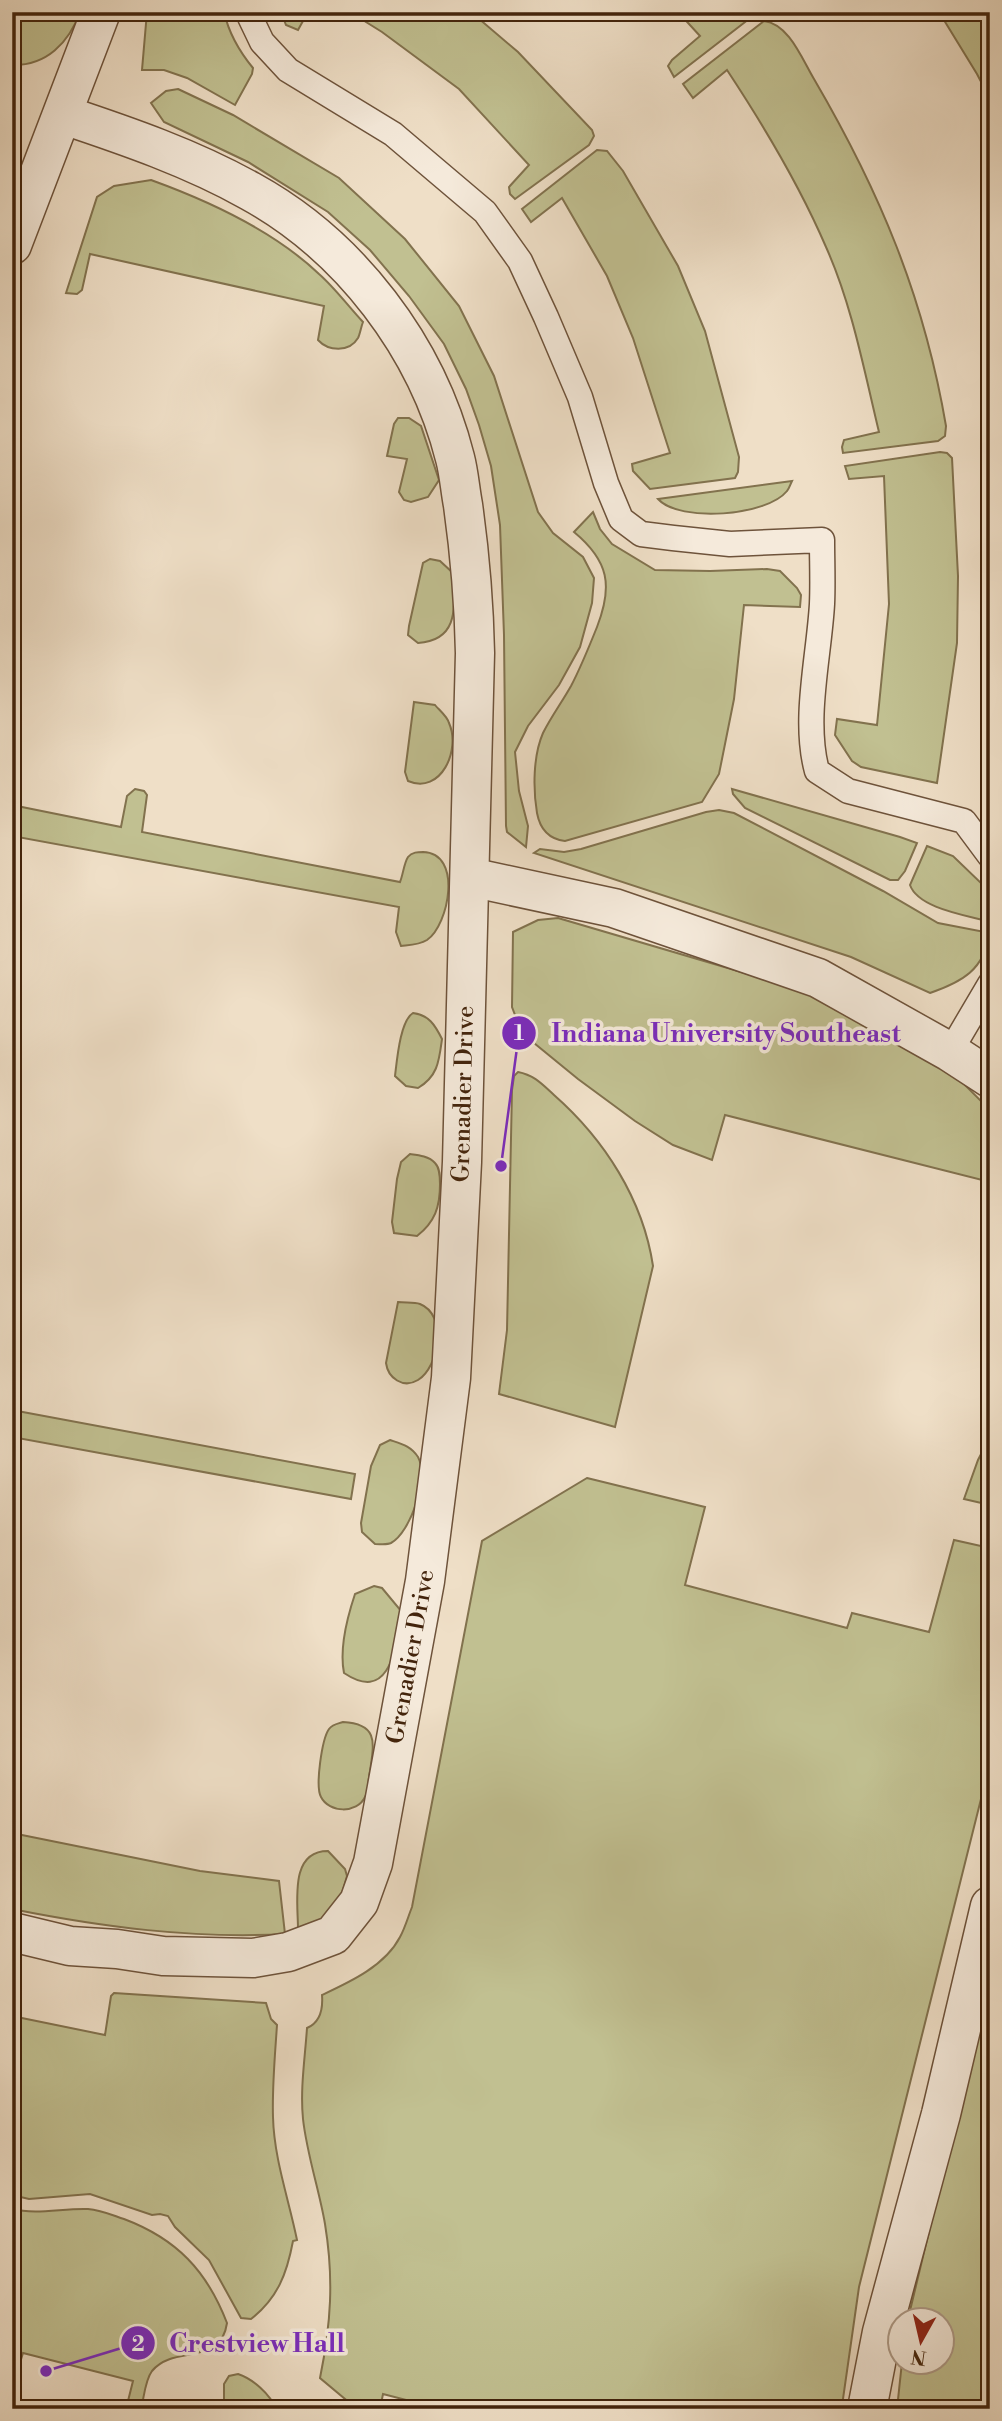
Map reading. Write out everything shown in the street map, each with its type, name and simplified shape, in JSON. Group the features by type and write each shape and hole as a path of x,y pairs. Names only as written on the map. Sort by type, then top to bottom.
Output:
{"street":[{"path":"12,245 64,115 101,12"},
{"name":"Grenadier Drive","path":"12,1932 70,1946 163,1956 253,1958 294,1950 332,1935 359,1902 373,1863 425,1581 451,1378 462,1163 475,653 472,576 456,459 436,400 410,349 377,299 338,256 296,221 252,192 211,171 141,141 64,115"},
{"path":"470,877 614,908 818,978 950,1052 990,1078"},
{"path":"867,2409 882,2332 941,2114 990,1906"}],"lane":[{"path":"251,12 250,17 262,42 288,70 393,134 485,212 520,261 546,317 580,397 606,483 621,519 640,534 730,544 822,540 822,604 811,752 817,771 848,791 964,821 990,856"},
{"path":"950,1052 990,984"}],"shaded area":[{"path":"12,12 80,12 70,34 55,50 35,62 12,65"},
{"path":"147,12 224,12 235,42 253,68 235,105 187,78 164,70 142,70"},
{"path":"281,12 308,12 298,30 286,25"},
{"path":"350,12 471,12 518,52 592,130 594,136 589,145 515,199 510,194 509,187 529,165 459,89 382,32"},
{"path":"678,12 758,12 674,77 668,66 700,36"},
{"path":"939,12 990,12 990,99 977,74"},
{"path":"764,21 788,35 838,121 879,204 912,289 937,379 946,426 945,436 938,441 843,453 844,440 879,432 850,315 826,247 780,156 727,70 693,98 683,84"},
{"path":"178,89 233,115 339,178 405,239 459,306 494,376 538,512 553,533 583,557 594,578 592,603 580,647 559,685 528,726 515,752 519,791 528,826 526,847 507,832 506,826 500,525 491,466 466,389 444,344 409,296 370,250 328,212 248,162 164,122 151,103 166,91"},
{"path":"597,150 607,151 623,171 678,266 705,331 739,457 735,478 650,489 633,471 632,464 670,453 633,338 607,276 562,198 531,222 522,209"},
{"path":"151,180 240,218 301,258 331,285 363,322 358,338 349,346 338,349 322,344 318,340 324,306 90,254 82,290 77,294 66,293 97,197 114,186"},
{"path":"398,418 409,418 421,426 439,480 428,497 411,502 404,500 399,492 407,459 387,456 394,424"},
{"path":"947,453 952,458 958,576 957,643 937,783 861,767 852,761 835,735 837,719 877,725 889,604 884,476 849,479 845,466"},
{"path":"792,481 788,490 777,500 743,511 703,514 669,507 658,499"},
{"path":"593,512 600,529 612,544 655,570 780,571 801,595 800,607 744,605 734,699 719,774 702,802 565,841 549,835 540,824 535,773 537,752 543,733 578,672 597,627 605,599 605,575 601,564 595,553 574,532"},
{"path":"430,559 440,561 453,573 454,608 448,628 442,635 418,643 408,635 409,626 423,563"},
{"path":"414,702 435,705 447,718 452,734 450,757 445,767 439,776 420,784 408,781 405,772"},
{"path":"135,789 144,791 147,795 142,832 400,882 405,862 410,855 423,852 436,855 444,864 448,876 446,906 441,920 427,940 401,946 396,932 399,907 12,836 12,805 121,827 127,796"},
{"path":"732,789 917,843 905,871 898,880 890,880 745,808"},
{"path":"719,810 734,813 938,923 990,933 983,956 970,973 930,993 851,957 534,853 540,849 564,852 581,849"},
{"path":"927,846 953,856 981,883 990,900 987,921 932,905 915,893 910,885"},
{"path":"558,918 789,986 838,1007 951,1071 985,1105 990,1114 990,1182 725,1115 712,1160 673,1145 578,1079 520,1028 512,1007 513,932 538,920"},
{"path":"413,1013 431,1021 442,1039 434,1073 418,1088 406,1086 395,1076 402,1032"},
{"path":"518,1072 546,1087 572,1112 605,1151 630,1194 648,1241 653,1266 615,1427 499,1394 507,1330 512,1090 514,1076"},
{"path":"410,1154 433,1161 440,1176 439,1200 435,1213 417,1236 394,1233 392,1222 401,1162"},
{"path":"398,1302 418,1303 429,1310 437,1329 431,1364 418,1380 407,1383 393,1377 386,1363"},
{"path":"12,1410 355,1474 351,1499 12,1437"},
{"path":"990,1437 990,1505 964,1499 978,1460"},
{"path":"390,1440 409,1448 418,1457 421,1466 420,1490 411,1516 398,1537 389,1544 375,1544 362,1532 361,1523 371,1466 380,1445"},
{"path":"587,1478 705,1507 685,1585 847,1628 852,1613 929,1632 954,1540 990,1548 990,1763 859,2287 843,2399 838,2409 781,2409 747,2402 745,2409 441,2409 383,2394 380,2409 357,2409 320,2378 329,2320 330,2283 325,2224 307,2146 302,2108 307,2028 320,2014 322,1995 366,1972 393,1947 402,1934 412,1907 482,1541"},
{"path":"374,1586 382,1588 402,1612 389,1666 382,1676 372,1681 360,1681 344,1673 342,1653 355,1594"},
{"path":"343,1722 363,1727 372,1737 373,1744 368,1788 361,1803 350,1809 336,1809 321,1797 320,1763 326,1734 332,1726"},
{"path":"12,1833 200,1871 279,1881 285,1934 216,1935 148,1930 12,1909"},
{"path":"328,1851 345,1869 347,1876 338,1907 327,1917 298,1929 297,1892 301,1869 307,1859 316,1853"},
{"path":"990,1977 990,2409 897,2409 901,2376 956,2376 956,2306 911,2306"},
{"path":"114,1993 266,2003 271,2019 277,2025 274,2133 297,2240 293,2241 288,2264 275,2294 251,2319 241,2318 209,2260 175,2227 168,2216 152,2215 90,2194 29,2199 12,2195 12,2016 105,2035 111,1996"},
{"path":"12,2209 93,2210 124,2219 160,2236 188,2259 210,2288 227,2323 223,2337 216,2345 206,2350 161,2363 152,2371 146,2384 141,2409 126,2409 133,2381 23,2353 14,2382 12,2381"},
{"path":"238,2374 260,2388 276,2409 224,2409 224,2384 229,2376"}],"place":[{"name":"Indiana University Southeast","path":"501,1166"},
{"name":"Crestview Hall","path":"46,2371"}]}
